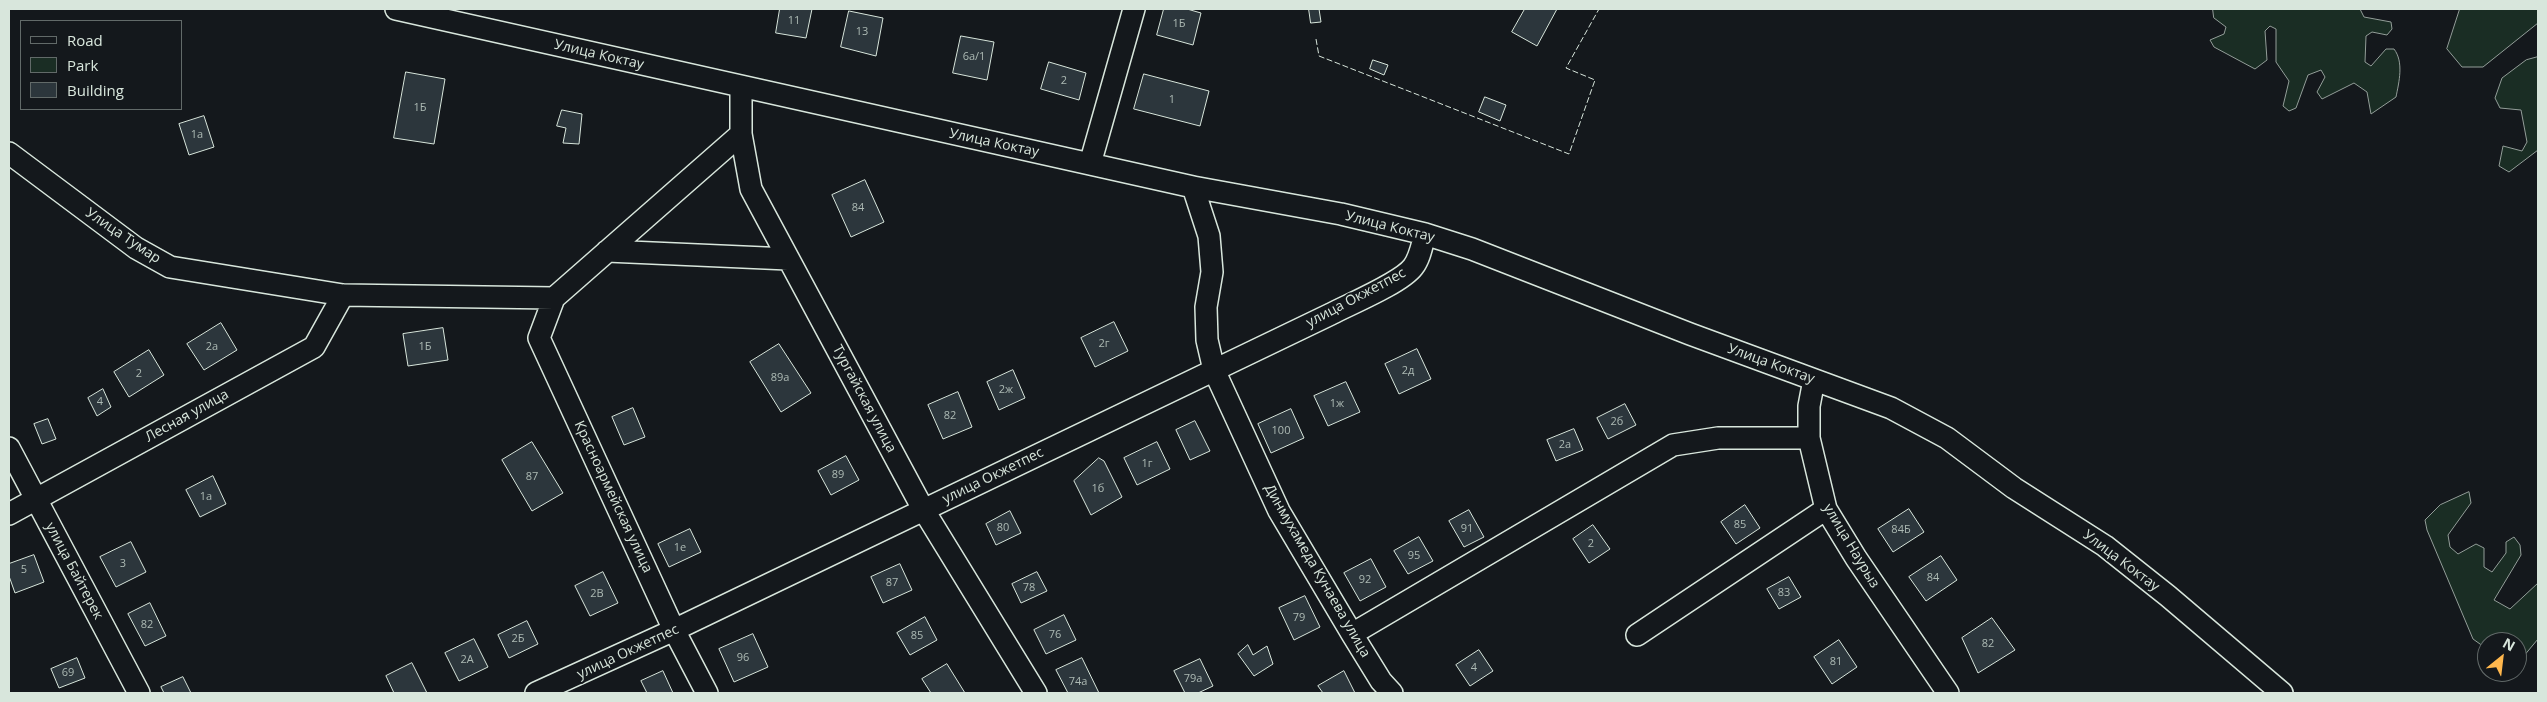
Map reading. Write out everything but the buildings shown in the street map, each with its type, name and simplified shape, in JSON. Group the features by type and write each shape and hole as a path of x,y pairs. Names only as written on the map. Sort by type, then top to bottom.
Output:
{"street":[{"path":"1090,164 1134,9"},
{"name":"Улица Коктау","path":"406,10 741,87 1193,187 1341,214 1425,234 1526,269 1690,334 1891,408 1947,438 2014,488 2105,546 2168,596 2282,693"},
{"name":"Тургайская улица","path":"741,87 741,134 751,189 923,510 1036,693"},
{"path":"554,298 741,134"},
{"name":"Улица Тумар","path":"9,153 136,248 170,267 342,295 554,298"},
{"name":"Динмухамеда Кунаева улица","path":"1193,187 1209,236 1212,272 1206,307 1207,340 1214,370 1279,511 1381,681 1392,693"},
{"name":"улица Окжетпес","path":"536,693 674,630 1214,370 1394,281 1413,268 1421,250 1425,234"},
{"path":"607,252 788,259"},
{"name":"Лесная улица","path":"9,514 314,347 342,295"},
{"name":"Красноармейская улица","path":"554,298 539,338 674,630 707,693"},
{"name":"улица Наурыз","path":"1814,380 1809,406 1809,438 1826,509 1856,558 1948,693"},
{"path":"1352,634 1674,445 1718,438 1809,438"},
{"name":"улица Байтерек","path":"9,448 139,693"},
{"path":"1637,635 1826,509"}],"green space":[{"path":"2213,9 2360,9 2364,17 2391,22 2392,29 2387,35 2372,32 2366,36 2365,62 2371,66 2386,49 2394,49 2400,66 2396,97 2371,114 2367,92 2354,83 2322,99 2317,92 2325,77 2321,70 2308,75 2296,108 2289,111 2283,106 2289,81 2276,62 2276,29 2270,26 2265,31 2267,60 2255,69 2214,47 2210,40 2224,34 2226,27 2214,18"},
{"path":"2460,9 2538,9 2538,23 2483,67 2462,67 2447,49"},
{"path":"2538,57 2538,150 2509,172 2499,166 2503,146 2522,151 2527,142 2521,110 2500,108 2495,98 2502,78 2526,60"},
{"path":"2469,492 2471,503 2448,535 2450,547 2458,554 2476,544 2484,548 2484,567 2492,572 2506,553 2506,542 2514,537 2520,545 2521,555 2494,600 2510,609 2538,583 2538,639 2527,652 2527,632 2477,632 2477,642 2473,639 2427,530 2425,520 2440,505"}],"fence":[{"path":"1316,39 1319,56 1569,154 1595,80 1566,68 1599,9"}]}
